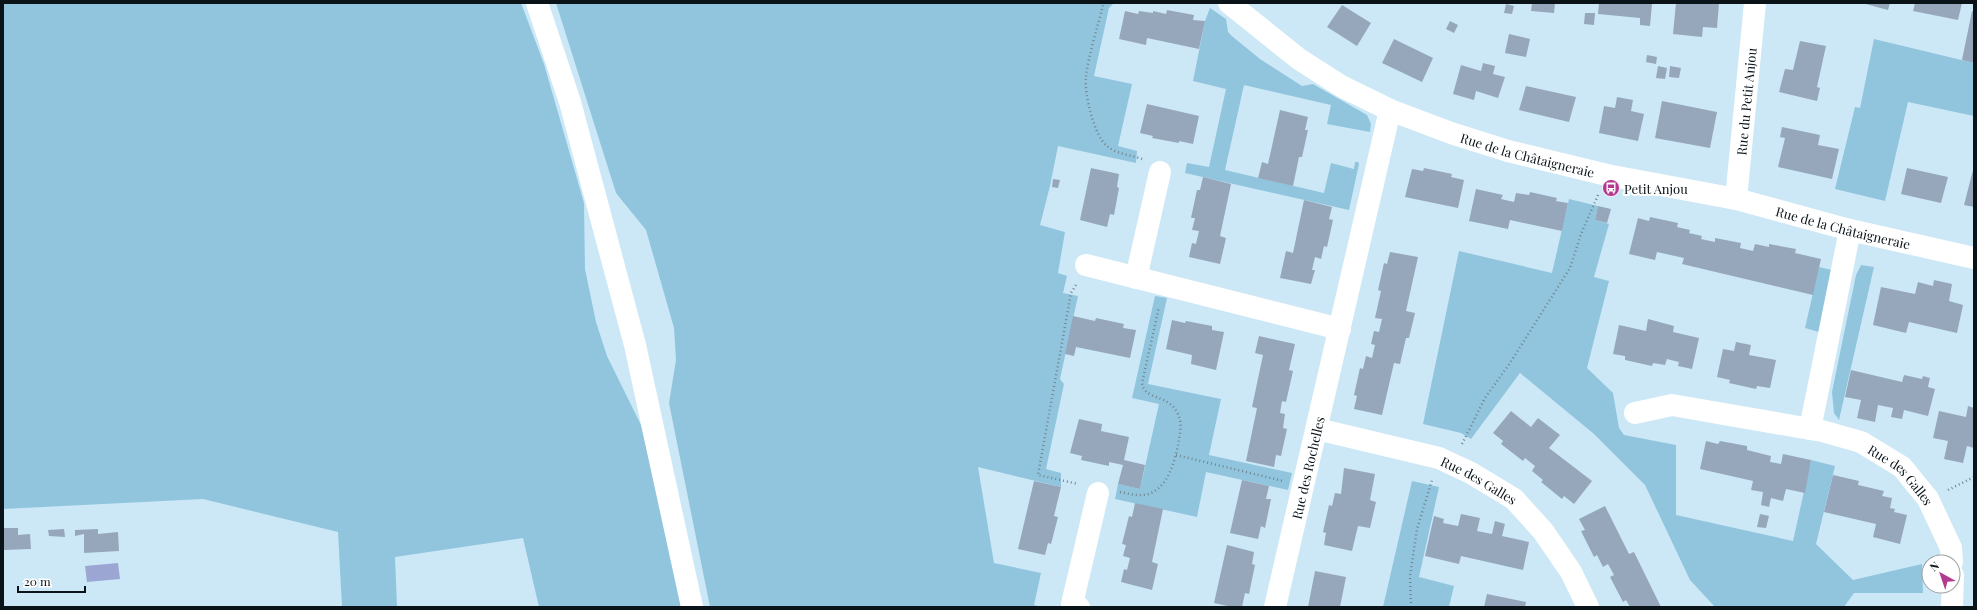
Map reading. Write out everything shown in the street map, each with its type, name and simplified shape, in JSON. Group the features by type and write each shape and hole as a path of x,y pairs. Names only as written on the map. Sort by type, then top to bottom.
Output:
{"street":[{"path":"537,3 570,102 635,345 692,607"},
{"name":"Rue de la Châtaigneraie","path":"1229,3 1299,59 1341,86 1390,110 1451,133 1508,152 1607,175 1736,199 1850,230 1974,258"},
{"name":"Rue du Petit Anjou","path":"1736,199 1756,3"},
{"name":"Rue des Rochelles","path":"1275,607 1390,110"},
{"path":"1136,278 1160,172"},
{"path":"1810,429 1850,230"},
{"path":"1086,265 1340,329"},
{"name":"Rue des Galles","path":"1635,413 1672,405 1810,429 1861,442 1902,467 1928,499 1951,548 1951,554"},
{"name":"Rue des Galles","path":"1317,429 1446,461 1471,473 1514,499 1543,531 1571,572 1588,607"},
{"path":"1079,607 1072,604 1106,492"},
{"path":"1952,594 1952,607"}],"path":[{"path":"1106,3 1103,5 1086,77 1087,94 1094,124 1105,145 1112,150 1142,159 1160,172"},
{"path":"1411,607 1410,576 1417,529 1446,461 1485,398 1510,363 1570,268 1581,234 1607,175"},
{"path":"1086,265 1072,293 1038,475 1106,492 1139,496 1152,492 1165,482 1174,465 1176,456 1181,429 1178,415 1169,402 1147,394 1142,383 1161,300"},
{"path":"1176,456 1287,482"},
{"path":"1928,499 1974,478"}],"shaded area":[{"path":"3,3 521,3 544,64 584,203 585,269 596,322 607,356 641,425 672,559 681,607 539,607 523,538 395,557 397,607 342,607 338,532 203,499 3,509"},
{"path":"556,3 1114,3 1109,8 1094,76 1132,84 1118,146 1137,151 1136,163 1058,146 1040,225 1065,232 1058,273 1067,276 1063,293 1078,296 1060,379 1064,384 1046,469 1061,473 1061,487 978,467 994,563 1041,573 1034,605 1042,607 710,607 669,403 676,360 674,328 646,230 616,193"},
{"path":"1210,8 1226,19 1228,32 1260,59 1302,86 1313,84 1367,115 1371,124 1370,132 1327,124 1331,105 1244,85 1225,170 1324,193 1331,163 1354,169 1355,162 1358,162 1359,164 1349,210 1185,173 1187,163 1209,167 1226,89 1193,81 1205,21"},
{"path":"1874,39 1974,63 1974,116 1908,102 1885,201 1835,189 1855,107 1860,108"},
{"path":"1569,199 1598,206 1595,220 1609,224 1594,277 1609,281 1587,368 1613,393 1619,428 1624,435 1676,445 1676,515 1793,541 1811,460 1835,466 1816,544 1853,580 1921,564 1921,593 1854,593 1844,607 1715,607 1690,580 1645,485 1594,434 1520,373 1471,439 1461,433 1423,424 1459,251 1552,273"},
{"path":"1861,265 1874,267 1839,420 1834,413 1832,392 1856,275"},
{"path":"1819,267 1832,270 1819,332 1805,328"},
{"path":"1155,296 1167,298 1148,384 1221,399 1209,455 1292,473 1288,490 1206,472 1197,517 1115,499 1118,484 1140,489 1159,404 1132,398"},
{"path":"1412,481 1439,487 1419,577 1454,586 1449,607 1383,607"},
{"path":"118,563 120,579 87,582 85,566"}],"building":[{"path":"1532,3 1555,3 1554,13 1531,11"},
{"path":"1599,3 1652,4 1650,26 1640,25 1640,18 1598,14"},
{"path":"1676,3 1719,3 1717,28 1703,27 1702,37 1673,34"},
{"path":"1862,3 1890,3 1888,10"},
{"path":"1915,3 1962,3 1958,20 1913,11"},
{"path":"1506,4 1514,6 1512,14 1504,13"},
{"path":"1342,5 1371,23 1357,46 1327,27"},
{"path":"1167,10 1194,15 1193,20 1205,21 1199,49 1147,38 1146,45 1119,39 1125,11 1138,14 1139,11 1153,13 1153,11 1166,14"},
{"path":"1972,11 1974,12 1974,63 1962,60"},
{"path":"1585,13 1595,13 1594,25 1584,24"},
{"path":"1450,21 1458,25 1454,33 1446,29"},
{"path":"1509,34 1530,39 1526,57 1505,53"},
{"path":"1394,39 1433,58 1422,82 1382,63"},
{"path":"1800,41 1826,46 1817,87 1820,88 1817,101 1779,92 1785,69 1793,70"},
{"path":"1647,55 1657,57 1656,64 1646,62"},
{"path":"1483,63 1495,66 1493,74 1505,77 1498,98 1476,91 1474,100 1453,94 1461,65 1481,71"},
{"path":"1658,66 1667,68 1665,79 1656,78"},
{"path":"1670,66 1681,68 1679,78 1669,77"},
{"path":"1526,86 1576,97 1569,122 1519,110"},
{"path":"1617,97 1633,100 1631,111 1644,114 1638,141 1599,133 1604,106 1615,108"},
{"path":"1662,101 1717,112 1710,148 1655,138"},
{"path":"1147,104 1199,116 1193,144 1152,138 1153,136 1140,133"},
{"path":"1280,110 1308,117 1305,130 1308,130 1302,157 1299,157 1293,186 1258,178 1262,162 1268,164"},
{"path":"1782,127 1820,135 1818,145 1839,149 1832,179 1778,167 1785,138 1780,137"},
{"path":"1091,168 1119,174 1117,187 1119,188 1114,215 1110,214 1107,227 1080,220"},
{"path":"1424,168 1452,174 1451,177 1464,180 1458,208 1405,197 1412,169 1423,171"},
{"path":"1907,168 1948,177 1941,203 1901,194"},
{"path":"1974,170 1974,207 1964,205"},
{"path":"1203,177 1231,184 1220,236 1226,238 1220,264 1189,257 1192,243 1196,244 1199,231 1192,230 1195,218 1191,218 1197,190 1200,190"},
{"path":"1053,179 1060,180 1058,188 1052,187"},
{"path":"1476,189 1503,195 1501,199 1514,202 1516,193 1529,195 1530,192 1557,198 1556,201 1568,203 1562,231 1510,220 1508,229 1469,221"},
{"path":"1304,200 1332,207 1329,219 1333,220 1327,247 1324,246 1321,259 1315,257 1312,270 1315,270 1311,284 1280,278 1286,251 1293,253"},
{"path":"1598,206 1611,209 1607,223 1595,220"},
{"path":"1650,217 1678,223 1677,227 1690,230 1689,233 1702,236 1701,239 1715,242 1715,238 1741,243 1740,248 1753,251 1755,244 1769,247 1769,244 1796,249 1795,253 1821,259 1813,295 1682,264 1684,258 1657,252 1655,260 1629,254 1638,218 1649,221"},
{"path":"1390,252 1418,257 1406,311 1415,313 1409,338 1406,338 1400,364 1394,363 1382,415 1354,409 1357,396 1354,395 1360,368 1363,369 1366,356 1372,358 1375,345 1371,344 1374,331 1379,332 1382,319 1375,318 1381,291 1378,290 1384,263 1387,264"},
{"path":"1934,280 1952,284 1949,301 1963,305 1957,333 1909,322 1906,333 1873,325 1881,287 1915,294 1918,282 1933,286"},
{"path":"1073,316 1095,321 1096,318 1124,324 1123,328 1136,330 1130,358 1076,347 1074,356 1065,354"},
{"path":"1648,319 1674,326 1673,332 1699,338 1692,369 1678,366 1679,362 1667,359 1665,365 1653,363 1652,366 1625,360 1625,356 1613,354 1619,325 1646,331"},
{"path":"1172,320 1212,326 1212,330 1224,332 1216,370 1191,364 1192,355 1166,349"},
{"path":"1259,336 1295,344 1289,370 1293,371 1286,402 1282,401 1280,413 1285,414 1283,428 1287,429 1281,456 1276,455 1274,467 1246,461 1257,408 1252,407 1263,355 1255,353"},
{"path":"1736,342 1751,345 1749,355 1776,360 1770,388 1757,386 1756,389 1729,383 1730,380 1717,377 1723,349 1734,351"},
{"path":"1851,370 1902,382 1904,375 1922,379 1923,376 1930,378 1928,387 1935,389 1928,416 1904,410 1902,419 1891,417 1893,408 1878,405 1875,422 1857,418 1861,400 1845,397"},
{"path":"1968,406 1974,408 1974,448 1967,446 1963,463 1944,459 1948,441 1933,438 1939,411 1966,417"},
{"path":"1511,411 1531,427 1538,418 1560,435 1549,448 1592,481 1574,504 1564,496 1562,499 1541,482 1543,480 1532,471 1535,466 1525,458 1523,461 1501,444 1503,441 1493,433"},
{"path":"1079,419 1102,424 1101,431 1129,437 1124,460 1145,465 1140,489 1118,484 1123,465 1109,462 1109,466 1081,460 1082,456 1070,453"},
{"path":"1706,441 1718,444 1720,441 1747,446 1747,450 1771,456 1770,462 1781,464 1783,454 1811,460 1805,493 1786,489 1783,501 1771,498 1769,507 1761,505 1763,492 1751,490 1753,481 1700,469"},
{"path":"1344,468 1375,474 1370,500 1376,502 1370,528 1358,526 1352,551 1324,545 1326,533 1323,532 1329,505 1332,506 1335,493 1341,494"},
{"path":"1833,475 1859,481 1858,485 1884,491 1882,496 1892,498 1890,508 1895,509 1894,512 1907,515 1900,544 1873,537 1876,524 1824,512"},
{"path":"1242,480 1269,486 1266,499 1271,499 1265,528 1261,526 1258,539 1230,533"},
{"path":"1034,481 1061,487 1054,516 1058,517 1051,544 1048,543 1045,555 1018,549"},
{"path":"1135,503 1163,509 1152,562 1158,564 1152,590 1121,582 1124,569 1127,570 1130,558 1123,556 1126,545 1122,544 1129,516 1132,517"},
{"path":"1605,506 1629,554 1634,552 1661,607 1630,607 1626,600 1623,602 1610,577 1614,575 1608,564 1603,567 1597,555 1594,557 1581,531 1585,530 1579,519"},
{"path":"1461,514 1480,518 1477,531 1492,534 1495,521 1505,524 1502,536 1529,542 1523,570 1461,556 1459,564 1425,556 1434,516 1444,519 1443,523 1458,526"},
{"path":"1760,514 1769,516 1766,528 1757,527"},
{"path":"3,528 18,528 18,535 30,534 31,549 3,550"},
{"path":"64,529 65,537 49,536 48,530"},
{"path":"98,529 98,534 118,532 119,551 84,553 84,534 75,536 75,530"},
{"path":"1227,545 1254,552 1252,564 1255,565 1249,594 1245,593 1242,607 1232,607 1214,603"},
{"path":"1315,571 1346,577 1340,607 1308,607"},
{"path":"1487,594 1526,602 1525,607 1484,607"}],"place":[{"name":"Petit Anjou","path":"1611,188"}]}
